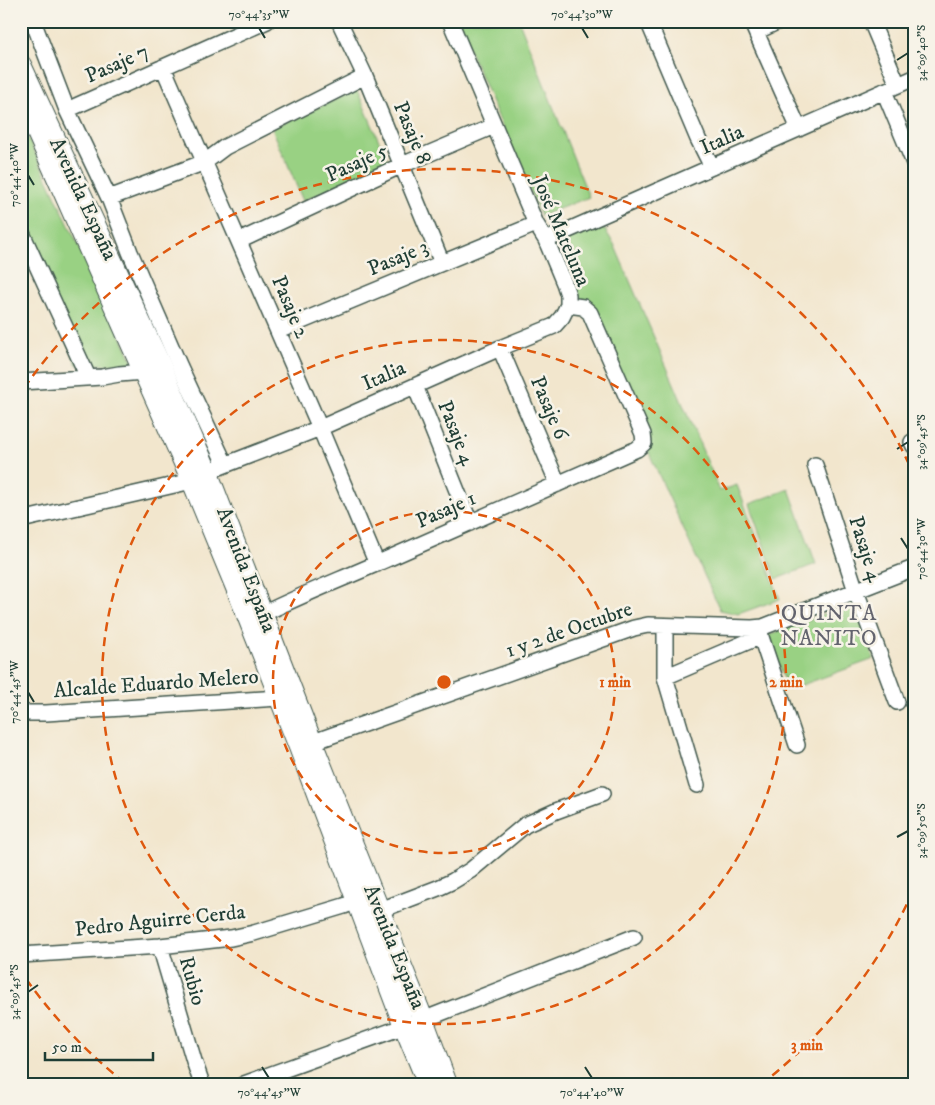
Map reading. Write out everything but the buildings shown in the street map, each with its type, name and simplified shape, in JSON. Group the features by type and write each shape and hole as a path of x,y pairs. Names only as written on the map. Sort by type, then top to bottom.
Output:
{"main road":[{"name":"Avenida España","path":"21,65 152,369"},
{"name":"Avenida España","path":"21,97 27,125 152,369 208,472 263,614 287,696"},
{"name":"Avenida España","path":"208,472 241,600 287,696 306,745 368,906 404,1026 428,1084"},
{"name":"Avenida España","path":"368,906 423,1019 447,1084"}],"street":[{"name":"Pasaje 7","path":"68,110 267,21"},
{"name":"Pasaje 8","path":"340,21 365,76 442,263"},
{"name":"José Mateluna","path":"450,21 536,224 546,240 568,295 568,305 583,307 590,313 643,434 644,443"},
{"path":"648,21 698,139 712,167"},
{"path":"779,21 753,26 799,129"},
{"path":"871,21 914,163"},
{"name":"Avenida España","path":"38,23 68,110 109,198 176,358 208,472"},
{"name":"Pasaje 2","path":"163,67 377,564"},
{"path":"109,198 204,162 225,147 365,76"},
{"name":"Italia","path":"546,240 914,78"},
{"name":"Pasaje 5","path":"239,240 402,165 494,126"},
{"name":"Pasaje 3","path":"278,331 536,224"},
{"path":"21,231 88,378"},
{"name":"Italia","path":"21,520 208,472 320,428 554,326 562,317 568,305"},
{"name":"Pasaje 6","path":"500,348 558,484"},
{"path":"21,382 102,377 152,369"},
{"name":"Pasaje 4","path":"415,386 470,523"},
{"name":"Pasaje 1","path":"263,614 290,600 377,564 637,449 644,443"},
{"name":"Pasaje 4","path":"815,465 856,591 897,702"},
{"name":"1 y 2 de Octubre","path":"306,745 634,628 648,625 760,632 763,627 914,568"},
{"path":"665,626 665,677 697,785"},
{"path":"665,677 760,632 797,745"},
{"name":"Alcalde Eduardo Melero","path":"23,714 287,696"},
{"name":"Pedro Aguirre Cerda","path":"21,955 160,946 231,938 344,906 368,906 438,888 470,870 526,825 556,811 602,794"},
{"path":"244,1084 423,1019 634,937"},
{"name":"Rubio","path":"160,946 202,1084"}],"green space":[{"path":"457,21 519,21 589,197 541,216"},
{"path":"357,90 389,164 303,201 272,128"},
{"path":"21,123 134,364 77,365 21,243"},
{"path":"600,222 614,244 720,491 737,485 780,599 738,614 720,610 583,307 572,289 566,241"},
{"path":"789,489 816,564 776,579 749,504"},
{"path":"854,603 874,659 788,690 768,635"}],"district":[{"name":"QUINTA NANITO","path":"829,626"}]}
